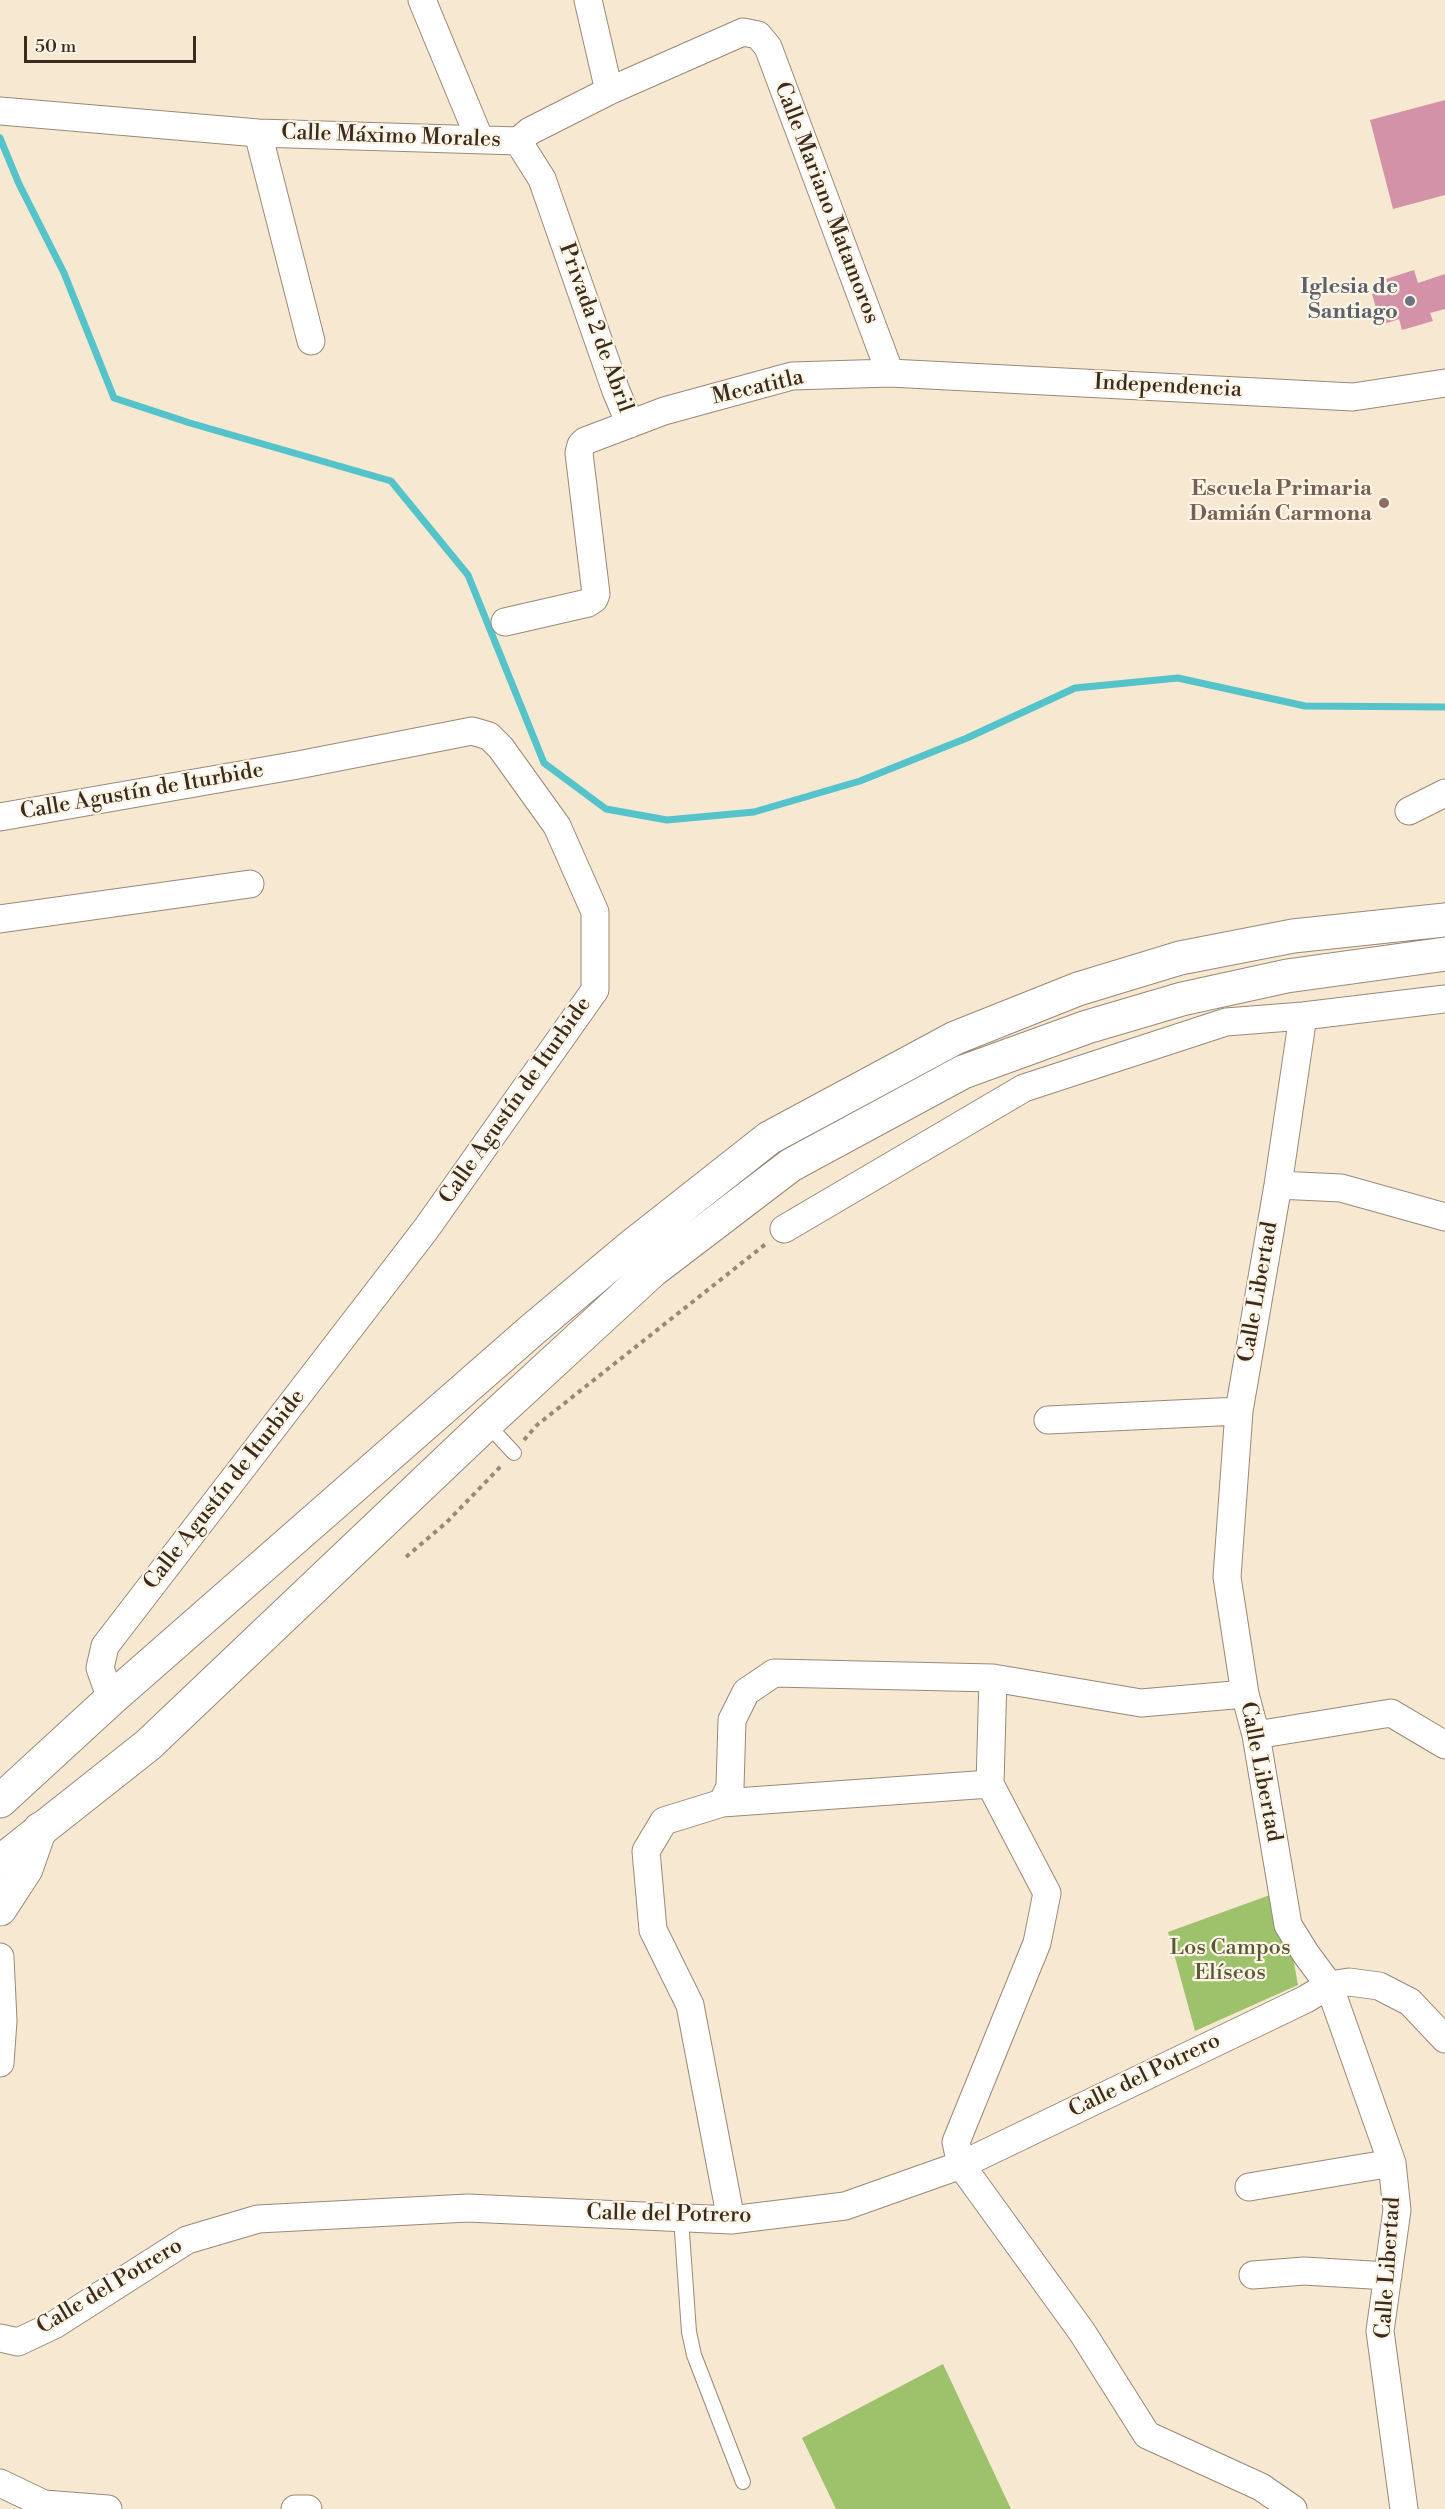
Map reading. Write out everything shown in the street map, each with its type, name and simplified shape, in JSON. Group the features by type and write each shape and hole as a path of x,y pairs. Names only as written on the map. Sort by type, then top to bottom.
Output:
{"main road":[{"path":"0,1801 111,1699 532,1330 632,1246 769,1138 955,1038 1078,989 1180,958 1293,936 1445,920"},
{"path":"0,1862 148,1745 652,1270 791,1165 963,1072 1087,1027 1182,999 1287,976 1445,954"},
{"path":"0,1909 26,1869 40,1829"}],"street":[{"path":"422,0 480,140"},
{"path":"588,0 609,91"},
{"name":"Calle Máximo Morales","path":"4,111 258,133 518,141 530,131 609,91 743,32 758,34"},
{"name":"Calle Mariano Matamoros","path":"758,34 768,47 890,373"},
{"path":"258,133 311,340"},
{"name":"Privada 2 de Abril","path":"505,622 588,603 594,599 596,594 579,453 580,445 630,424 616,391 542,179 518,141"},
{"name":"Independencia","path":"890,373 1353,397 1445,383"},
{"name":"Mecatitla","path":"630,424 676,408 792,376 890,373"},
{"name":"Calle Agustín de Iturbide","path":"0,817 298,765 472,731 489,735 501,748 557,826 595,912 595,990 426,1229 105,1646 99,1668 111,1699"},
{"path":"1409,811 1445,793"},
{"path":"0,919 250,884"},
{"path":"784,1229 1024,1088 1226,1022 1303,1016 1445,999"},
{"name":"Calle Libertad","path":"1303,1016 1278,1185 1239,1412 1227,1577 1245,1694 1256,1735 1288,1924 1329,1985 1392,2163 1397,2210 1380,2331 1404,2509"},
{"path":"1278,1185 1341,1188 1445,1217"},
{"path":"1048,1420 1239,1412"},
{"path":"722,1803 730,1787 732,1720 746,1692 774,1672 993,1678 1141,1703 1245,1694"},
{"path":"993,1678 990,1784 1047,1893 1037,1943 956,2142 961,2165 1088,2341 1147,2435 1261,2487 1293,2509"},
{"path":"1256,1735 1391,1713 1445,1745"},
{"path":"730,2220 690,2005 653,1930 646,1851 664,1821 722,1803 990,1784"},
{"path":"0,1957 3,2021 0,2063"},
{"name":"Calle del Potrero","path":"0,2338 18,2342 45,2329 187,2240 258,2219 468,2208 730,2220 845,2206 961,2165 1329,1985 1349,1982 1379,1986 1410,2001 1445,2039"},
{"path":"1249,2187 1392,2163"},
{"path":"1253,2275 1304,2271 1388,2277"},
{"path":"0,2483 44,2504 108,2509"},
{"path":"295,2509 308,2509"}],"lane":[{"path":"486,1424 514,1453"},
{"path":"681,2218 689,2332 694,2355 743,2482"}],"path":[{"path":"406,1557 447,1522 514,1453 537,1425 784,1229"}],"green space":[{"name":"Los Campos Elíseos","path":"1281,1891 1298,1985 1195,2031 1168,1932"},
{"path":"943,2364 1011,2509 836,2509 802,2438"}],"building":[{"path":"1445,100 1445,195 1393,209 1370,120"},
{"name":"Iglesia de Santiago","path":"1414,270 1418,283 1445,274 1445,309 1430,313 1433,321 1402,330 1399,319 1381,325 1372,294 1389,289 1386,279"}],"waterway":[{"path":"0,138 19,184 64,273 114,398 190,423 391,481 468,575 544,763 606,809 667,820 754,812 860,781 967,738 1075,688 1178,678 1305,706 1445,707"}],"place":[{"name":"Iglesia de Santiago","path":"1410,301"},
{"name":"Escuela Primaria Damián Carmona","path":"1384,503"}]}
